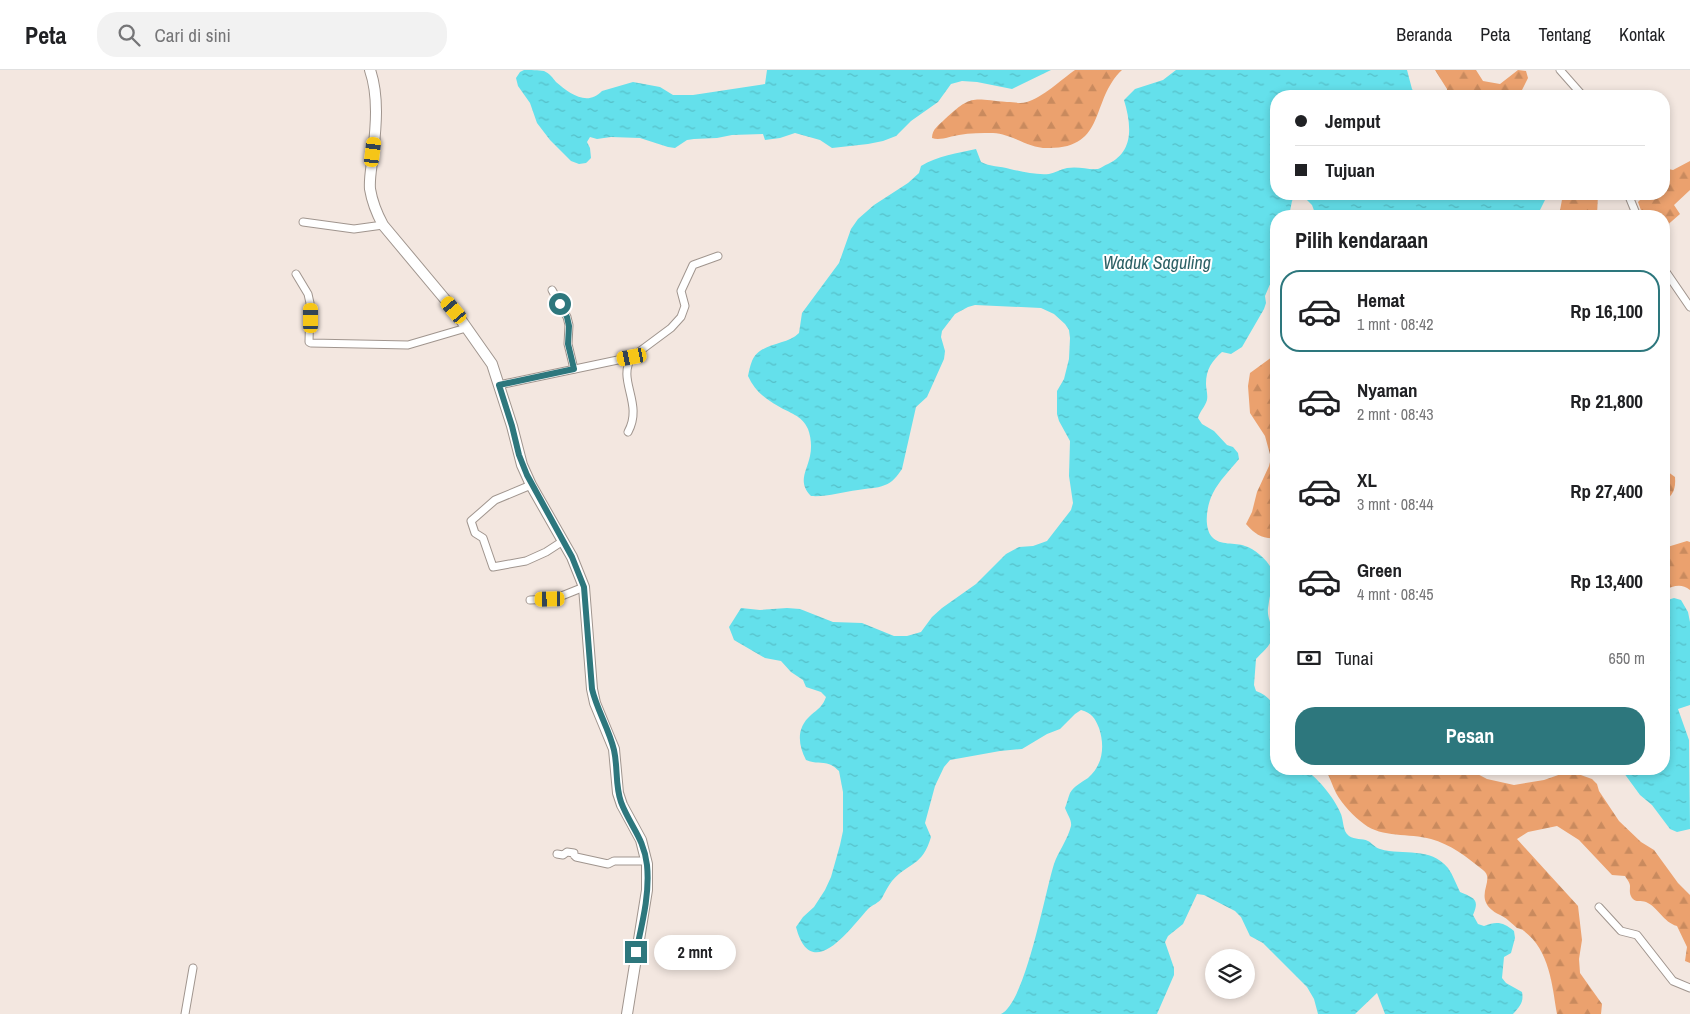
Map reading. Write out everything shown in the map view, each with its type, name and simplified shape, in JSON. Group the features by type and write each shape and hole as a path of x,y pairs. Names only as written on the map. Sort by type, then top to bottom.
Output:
{"main road":[{"path":"370,70 375,89 376,105 370,189 377,214 383,225 454,310 492,364 512,426 519,455 531,485 563,541 584,587 592,689 595,703 614,749 618,794 641,840 646,861 647,890 627,1014"}],"street":[{"path":"1560,70 1578,90"},
{"path":"303,222 354,229 383,225"},
{"path":"499,385 632,357 671,328 681,317 686,306 681,291 693,266 718,256"},
{"path":"296,274 308,294 310,303 309,342 311,343 408,345 466,328"},
{"path":"1670,278 1690,307"},
{"path":"552,290 567,317 569,326 568,344 574,369"},
{"path":"628,432 634,412 627,373 632,357"},
{"path":"531,485 495,500 471,521 476,533 483,538 493,567 526,561 546,552 563,541"},
{"path":"530,600 554,599 584,587"},
{"path":"557,854 563,855 566,852 572,852 576,857 608,864 614,861 646,861"},
{"path":"1599,907 1621,931 1637,935 1673,981 1690,988"},
{"path":"185,1014 193,968"}],"green space":[{"path":"1075,70 1122,70 1112,82 1089,131 1080,140 1067,146 1042,148 993,133 932,138 933,132 938,125 967,102 979,99 1017,103 1027,102 1045,92"},
{"path":"1435,70 1476,70 1483,81 1500,84 1518,70 1526,71 1528,78 1522,90 1447,89"},
{"path":"1690,161 1690,190 1674,205 1680,214 1670,223 1670,210 1641,210 1638,202 1640,200 1670,200 1670,169 1673,170"},
{"path":"1562,200 1598,200 1597,210 1560,210"},
{"path":"1270,358 1270,454 1265,436 1250,413 1248,386 1250,373"},
{"path":"1270,462 1270,538 1267,538 1260,536 1246,524 1252,512 1257,492"},
{"path":"1670,473 1675,477 1670,497"},
{"path":"1687,541 1690,542 1690,590 1680,586 1670,588 1670,546"},
{"path":"1328,775 1479,775 1487,779 1514,785 1544,780 1558,775 1581,775 1592,779 1597,784 1599,791 1619,821 1641,842 1654,850 1678,883 1690,895 1690,963 1685,961 1687,947 1677,926 1668,921 1646,902 1634,900 1630,893 1630,884 1625,876 1612,875 1579,840 1557,826 1528,832 1517,839 1578,906 1582,940 1579,959 1580,973 1602,1004 1601,1014 1557,1014 1545,958 1533,939 1523,930 1517,928 1493,911 1487,904 1485,893 1487,878 1483,870 1471,860 1438,841 1423,837 1387,833 1371,828 1352,814 1336,793"}],"water":[{"path":"524,70 544,71 572,94 578,97 590,98 602,91 633,82 660,87 673,95 693,95 765,84 767,70 1051,70 1012,89 977,82 962,81 951,84 938,102 911,121 896,136 868,144 832,148 820,140 795,133 765,140 763,134 694,139 687,140 675,148 640,138 611,137 597,139 590,137 587,142 591,158 586,163 579,164 571,161 550,140 537,123 530,103 518,86 516,78"},
{"name":"Waduk Saguling","path":"1176,70 1407,70 1413,90 1270,90 1270,200 1292,200 1290,210 1270,210 1270,284 1265,296 1266,303 1264,309 1242,347 1231,354 1222,352 1210,366 1207,374 1207,400 1198,418 1202,424 1214,431 1227,445 1233,447 1238,453 1239,459 1213,493 1208,509 1207,522 1209,533 1215,540 1250,548 1266,560 1270,566 1268,614 1270,642 1256,659 1254,685 1256,691 1270,700 1270,775 1312,775 1334,801 1341,815 1345,831 1349,836 1368,841 1380,849 1425,854 1441,861 1450,871 1460,892 1476,902 1473,915 1478,924 1484,926 1500,923 1514,931 1515,938 1511,953 1504,957 1502,978 1506,983 1522,992 1521,1004 1513,1014 1385,1014 1377,993 1355,1014 1318,1014 1314,999 1307,987 1263,943 1250,936 1241,917 1235,911 1204,895 1197,894 1183,924 1168,936 1165,942 1174,968 1174,975 1157,1014 1001,1014 1010,1006 1026,970 1054,864 1070,831 1071,822 1065,808 1070,793 1093,773 1100,761 1102,742 1098,724 1090,714 1081,710 1060,729 1047,734 1022,749 950,760 944,767 935,786 925,823 931,837 924,854 898,875 892,881 881,900 868,909 841,939 830,947 820,952 811,951 803,943 796,927 814,907 825,890 831,877 843,831 843,792 839,771 827,763 806,760 800,742 803,725 822,705 826,697 821,692 806,687 803,680 791,672 781,661 765,658 734,640 729,627 741,608 760,610 787,608 800,609 833,622 862,623 894,636 907,636 921,632 932,617 976,584 1006,554 1019,547 1033,546 1047,541 1071,510 1073,503 1069,476 1070,441 1057,414 1057,391 1064,379 1069,359 1070,338 1069,330 1065,324 1054,314 1041,308 975,305 955,314 942,331 941,337 945,351 944,359 927,397 916,407 902,469 888,484 875,488 823,496 811,496 805,486 804,476 811,449 808,429 799,417 760,394 748,376 752,361 761,350 794,337 799,333 802,313 839,263 851,229 858,219 874,205 908,183 919,173 921,166 941,157 976,149 981,162 984,164 1030,173 1049,174 1071,168 1098,169 1117,159 1127,144 1129,127 1124,100 1135,89 1163,80"},
{"name":"Waduk Saguling","path":"1307,200 1545,200 1540,210 1314,210"},
{"path":"1670,599 1681,600 1688,612 1690,622 1690,705 1678,709 1689,740 1690,829 1677,832 1670,829 1625,775 1670,775"}],"route":[{"path":"560,304 567,317 569,326 568,344 574,369 499,385 522,465 531,485 572,557 586,595 590,672 595,703 614,749 618,794 641,840 647,864 647,890 636,952"}]}
